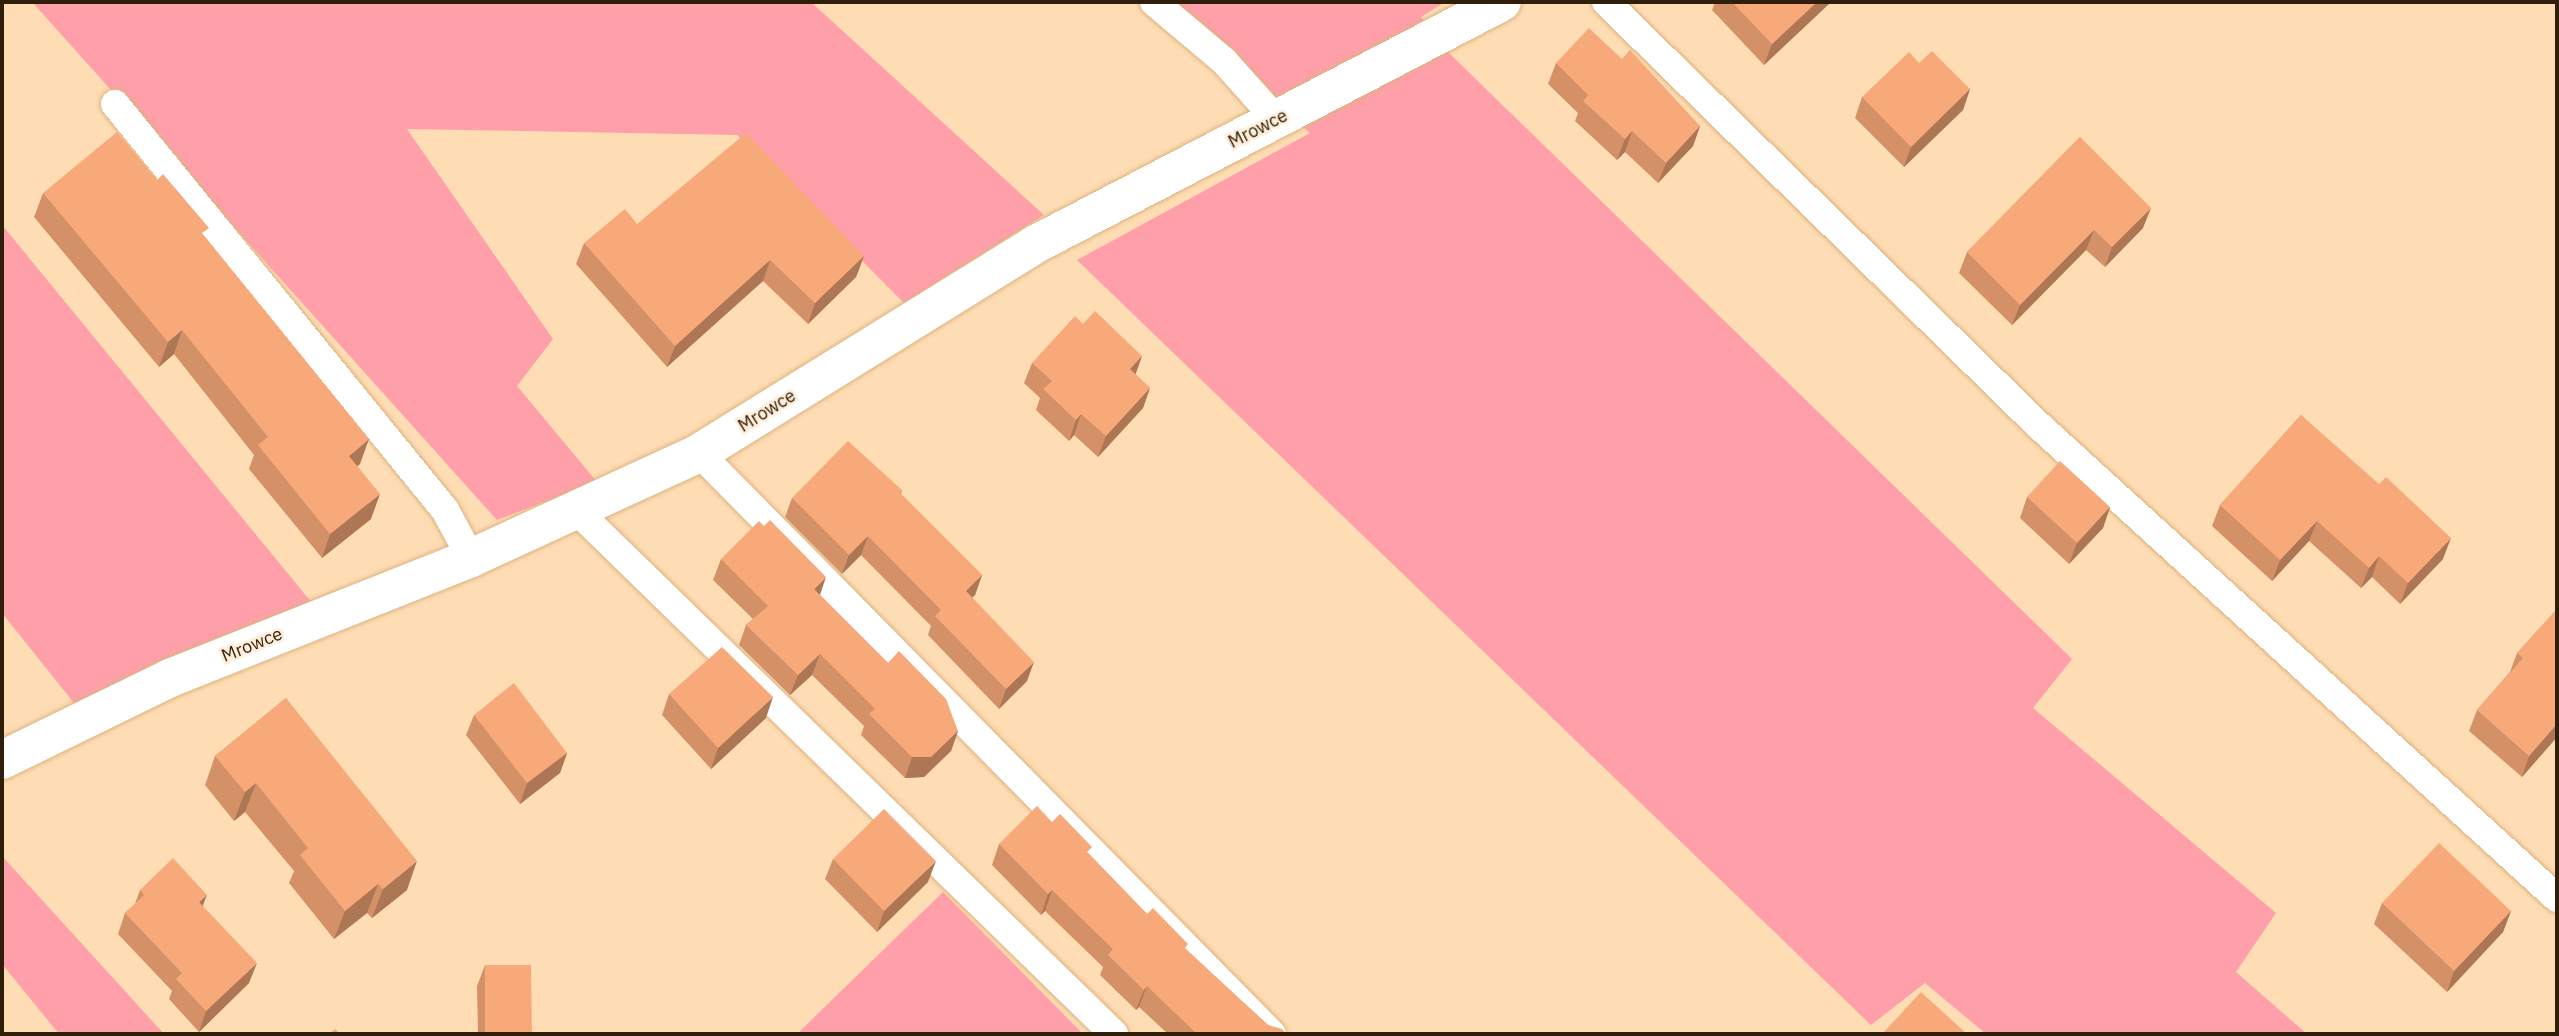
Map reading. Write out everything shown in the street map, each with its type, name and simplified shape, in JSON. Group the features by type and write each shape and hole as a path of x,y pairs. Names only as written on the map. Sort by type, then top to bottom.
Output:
{"street":[{"name":"Mrowce","path":"3,756 170,678 471,558 574,508 699,453 1034,245 1502,2"}],"lane":[{"path":"1154,2 1224,61 1276,119"},
{"path":"1606,2 2036,423 2557,898"},
{"path":"115,104 444,510 471,558"},
{"path":"699,453 1272,1034"},
{"path":"574,508 1114,1034"}],"shaded area":[{"path":"32,2 811,2 1044,215 904,303 737,135 407,129 553,339 517,386 597,482 497,520"},
{"path":"1163,2 1445,2 1421,17 1450,54 2072,659 2033,708 2276,913 2236,972 2307,1034 1986,1034 1925,983 1871,1025 1077,260 1310,133"},
{"path":"2,225 312,603 74,703 2,613"},
{"path":"2,856 164,1034 59,1034 2,964"},
{"path":"943,892 1083,1034 797,1034 876,957"}],"building":[{"path":"1732,2 1817,2 1772,44"},
{"path":"1589,28 1622,59 1630,50 1700,126 1666,163 1632,131 1625,139 1583,101 1588,95 1556,63"},
{"path":"1932,51 1970,89 1911,147 1862,97 1909,52 1919,63"},
{"path":"117,132 157,180 163,174 209,228 202,233 369,439 349,456 380,494 330,534 258,445 268,437 182,330 168,342 43,193"},
{"path":"746,133 864,256 815,303 770,260 675,346 584,243 625,209 637,224"},
{"path":"2080,137 2151,208 2112,247 2094,230 2020,305 1967,252"},
{"path":"1095,311 1142,356 1130,369 1150,388 1106,436 1081,414 1076,420 1043,389 1052,381 1032,363 1075,316 1083,324"},
{"path":"2301,415 2379,484 2386,477 2451,538 2408,583 2379,556 2369,568 2317,521 2280,560 2220,505"},
{"path":"848,441 902,490 900,493 982,575 966,591 1034,662 1006,689 935,616 941,610 868,536 849,555 792,498"},
{"path":"2060,461 2110,507 2077,543 2027,497"},
{"path":"770,520 826,577 814,589 888,663 899,651 946,699 958,731 931,757 912,757 869,714 875,709 820,654 798,675 746,625 768,606 721,559 759,521 764,526"},
{"path":"2557,609 2557,724 2529,756 2477,710 2523,658 2517,653"},
{"path":"722,647 773,697 718,748 669,694"},
{"path":"514,683 567,753 527,783 474,715"},
{"path":"286,698 417,861 383,889 378,884 345,911 300,855 308,848 256,783 245,792 215,756"},
{"path":"1037,806 1052,822 1060,814 1092,847 1087,852 1147,914 1153,908 1188,944 1185,948 1268,1025 1282,1029 1287,1034 1197,1034 1147,986 1144,990 1108,955 1113,949 1052,890 1048,894 999,844"},
{"path":"884,809 936,861 884,911 833,859"},
{"path":"2439,843 2511,911 2454,971 2382,903"},
{"path":"173,858 207,895 199,902 257,963 206,1011 176,979 182,973 125,913 144,895 140,890"},
{"path":"485,965 531,965 532,1034 485,1034"},
{"path":"1921,992 1967,1034 1882,1034"}]}
